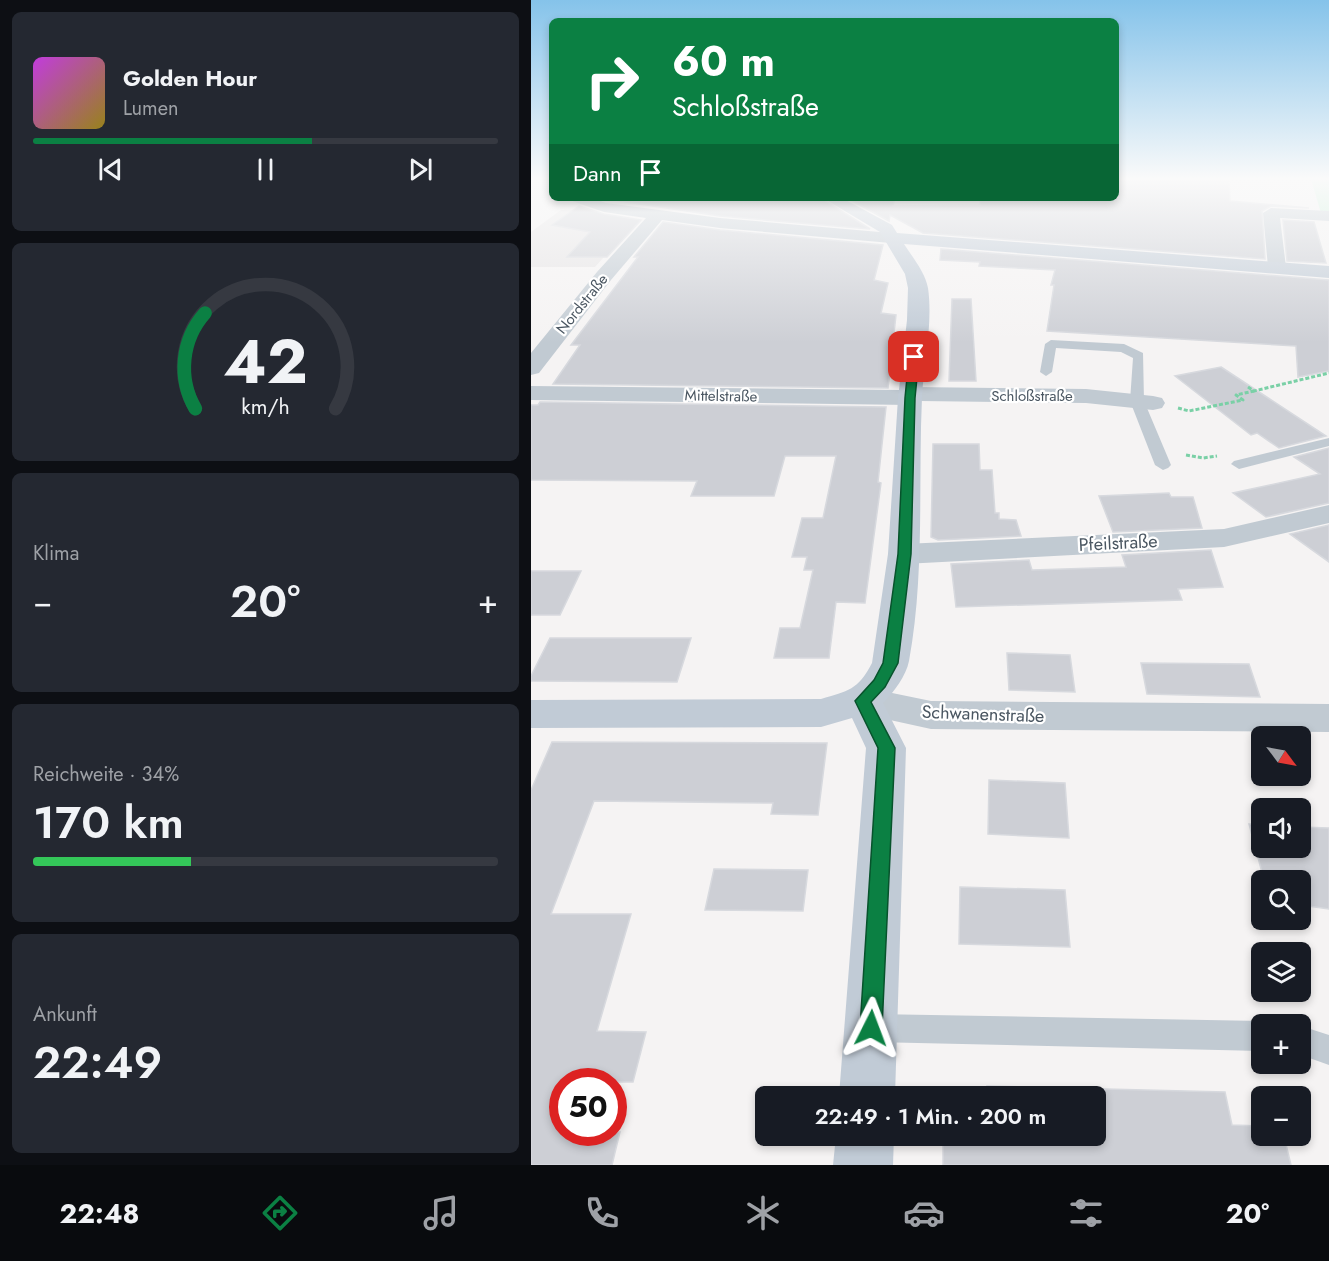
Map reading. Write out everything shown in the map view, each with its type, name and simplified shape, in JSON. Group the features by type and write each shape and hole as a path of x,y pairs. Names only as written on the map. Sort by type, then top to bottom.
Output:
{"main road":[{"path":"868,1086 887,748 863,701 880,683 890,663 904,554 910,396 918,320 918,288 914,274 888,233"},
{"path":"891,238 1329,272"},
{"name":"Schwanenstraße","path":"531,714 821,713 863,701"},
{"path":"863,1165 864,1146"}],"street":[{"name":"Nordstraße","path":"531,368 606,274 642,233"},
{"path":"829,233 891,238"},
{"path":"1273,233 1277,267"},
{"name":"Mittelstraße","path":"531,393 910,396"},
{"name":"Schloßstraße","path":"910,396 1086,396 1145,401"},
{"name":"Pfeilstraße","path":"904,554 1224,538 1329,514"},
{"name":"Schwanenstraße","path":"863,701 931,715 1329,718"}],"lane":[{"path":"1046,372 1051,344 1124,348 1139,356 1145,401 1161,459"},
{"path":"1239,464 1329,442"},
{"path":"871,1028 1251,1036"},
{"path":"1311,1044 1329,1050"}],"path":[{"path":"1145,401 1189,411 1243,400 1236,395 1307,380 1304,378 1329,372"},
{"path":"1248,387 1254,391"},
{"path":"1161,459 1222,455 1239,464"}],"shaded area":[{"path":"531,233 625,233 595,267 531,267"}],"building":[{"path":"589,233 629,233 607,257 567,257"},
{"path":"654,233 757,233 883,245 874,280 888,283 881,313 896,315 888,388 553,384 580,345 571,345 638,257 634,257"},
{"path":"928,233 1263,233 1265,259"},
{"path":"1284,233 1317,233 1326,263 1287,261"},
{"path":"941,249 1329,280 1329,371 1298,377 1296,346 1047,331 1054,285 1051,285 1055,270 979,266 980,262 940,260"},
{"path":"952,299 971,299 976,381 949,381"},
{"path":"1221,367 1326,436 1279,448 1257,433 1251,435 1175,376"},
{"path":"540,402 886,407 878,482 881,483 865,603 836,602 829,658 774,658 780,628 800,628 813,570 804,570 807,557 792,557 802,518 823,518 836,456 785,456 774,496 691,496 697,481 531,480 531,405 538,405"},
{"path":"933,444 979,444 980,470 992,470 995,513 999,513 999,519 1016,520 1021,536 938,540 931,537"},
{"path":"1329,448 1329,503 1266,517 1233,493 1320,474 1294,457"},
{"path":"1169,493 1171,497 1193,497 1202,528 1113,532 1099,496"},
{"path":"1329,525 1329,562 1290,534"},
{"path":"1211,550 1223,587 1178,589 1182,600 956,607 951,564 1029,560 1032,570 1126,567 1122,555"},
{"path":"531,571 581,571 560,615 531,615"},
{"path":"550,638 691,638 677,682 531,681 531,676"},
{"path":"1007,653 1070,655 1075,692 1009,690"},
{"path":"1141,663 1249,664 1260,697 1147,694"},
{"path":"552,742 827,743 818,815 771,814 773,803 594,801 551,914 631,914 597,1031 646,1032 633,1082 627,1082 627,1068 549,1068 549,1146 617,1146 612,1165 531,1165 531,790"},
{"path":"989,780 1065,783 1069,838 988,834"},
{"path":"1311,827 1329,828 1329,909 1311,906 1311,870 1261,870 1258,858 1311,858"},
{"path":"714,869 808,870 803,911 705,910"},
{"path":"960,887 1065,890 1070,947 959,944"},
{"path":"1106,1089 1225,1092 1232,1125 1251,1126 1251,1146 1286,1146 1291,1165 943,1165 943,1146 1106,1146"}],"route":[{"path":"871,1028 887,748 863,701 880,683 890,663 904,554 910,398 914,357"}]}
